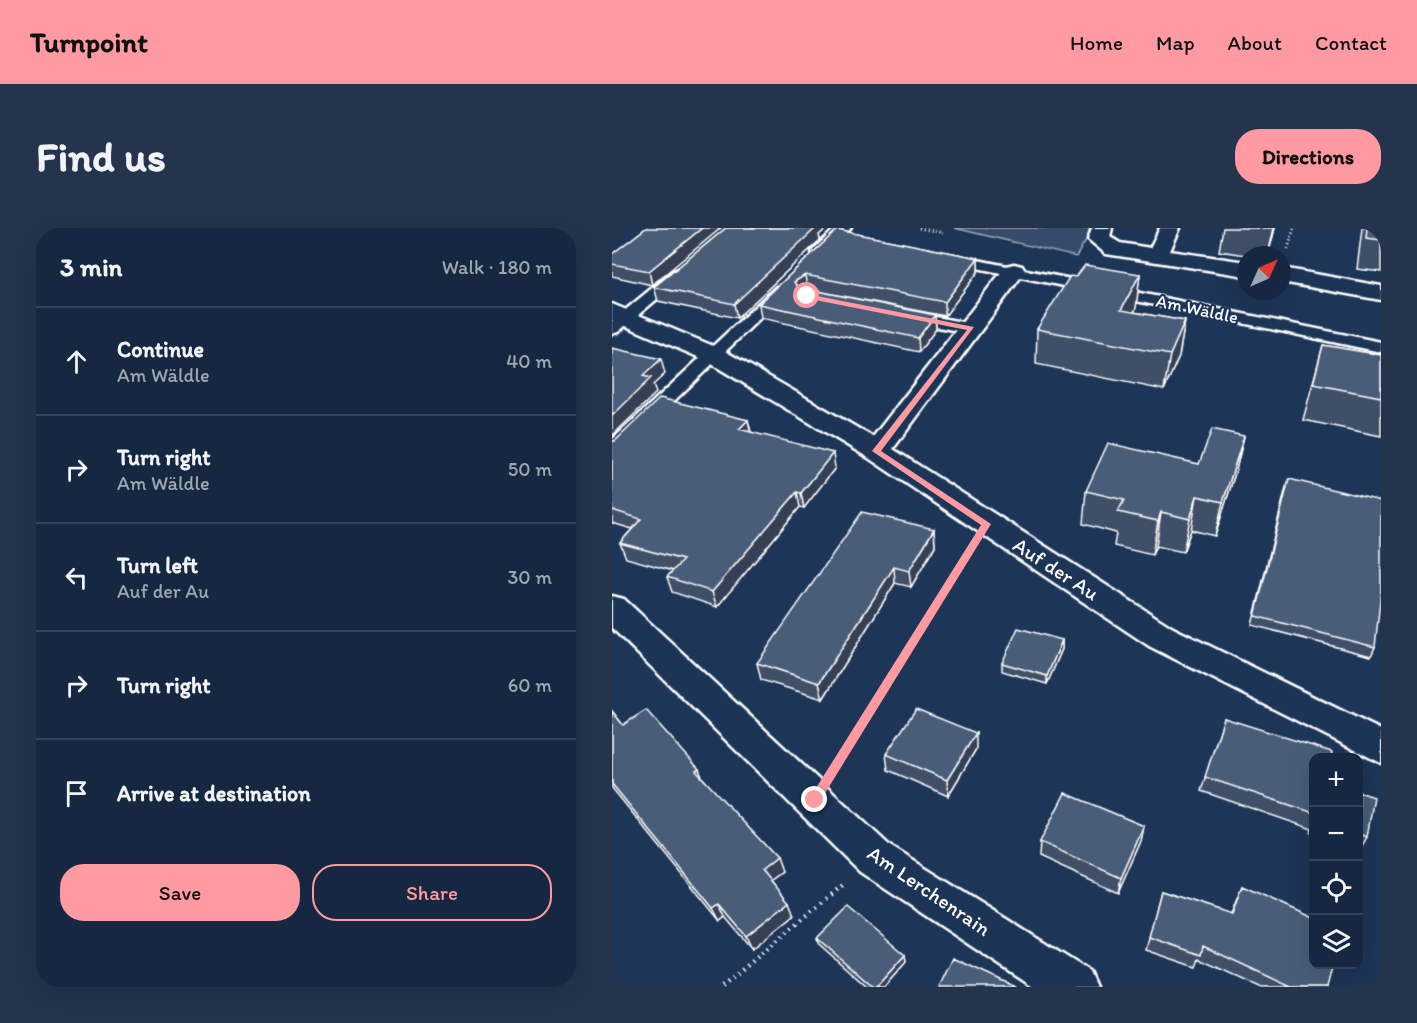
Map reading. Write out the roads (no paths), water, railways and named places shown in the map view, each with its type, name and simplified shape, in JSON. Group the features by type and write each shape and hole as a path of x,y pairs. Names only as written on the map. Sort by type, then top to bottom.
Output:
{"street":[{"path":"1102,228 1099,239 1114,249 1237,268"},
{"path":"1157,255 1170,228"},
{"path":"877,451 1014,271"},
{"path":"1291,277 1381,292"},
{"name":"Auf der Au","path":"617,319 714,355 877,451 1161,637 1381,747"},
{"name":"Am Lerchenrain","path":"612,608 874,859 1073,987"}],"lane":[{"path":"811,260 844,228"},
{"name":"Am Wäldle","path":"937,256 1381,347"},
{"path":"617,319 690,264"},
{"path":"612,450 795,276"},
{"path":"889,312 972,328"}]}
